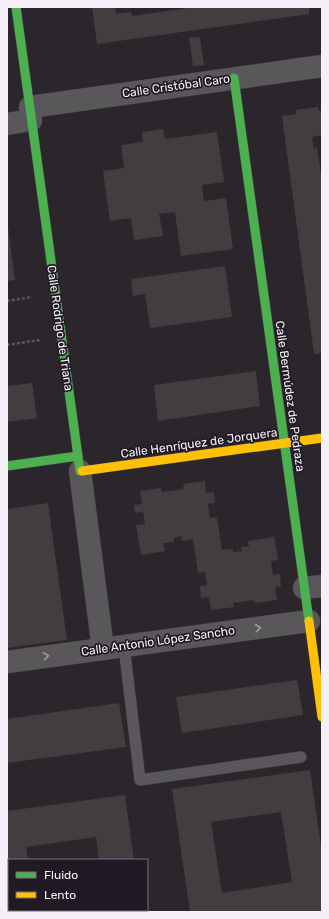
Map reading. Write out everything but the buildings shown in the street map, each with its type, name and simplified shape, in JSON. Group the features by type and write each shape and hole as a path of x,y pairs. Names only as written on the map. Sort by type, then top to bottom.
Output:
{"street":[{"name":"Calle Rodrigo de Triana","path":"16,7 79,464 113,647"},
{"name":"Calle Cristóbal Caro","path":"7,124 31,114 234,78 322,66"},
{"name":"Calle Bermúdez de Pedraza","path":"234,78 284,444 313,587 309,621 322,717"},
{"name":"Calle Henríquez de Jorquera","path":"7,466 79,464 284,444 322,438"},
{"name":"Calle Antonio López Sancho","path":"7,662 309,621"}],"lane":[{"path":"113,647 140,780 301,757"}],"path":[{"path":"7,301 36,297"},
{"path":"7,345 42,340"}],"traffic: fast":[{"path":"16,7 80,471 82,471"},
{"path":"234,78 309,621"},
{"path":"7,466 78,456"}],"traffic: slow":[{"path":"82,471 322,438"},
{"path":"309,621 322,717"}]}
